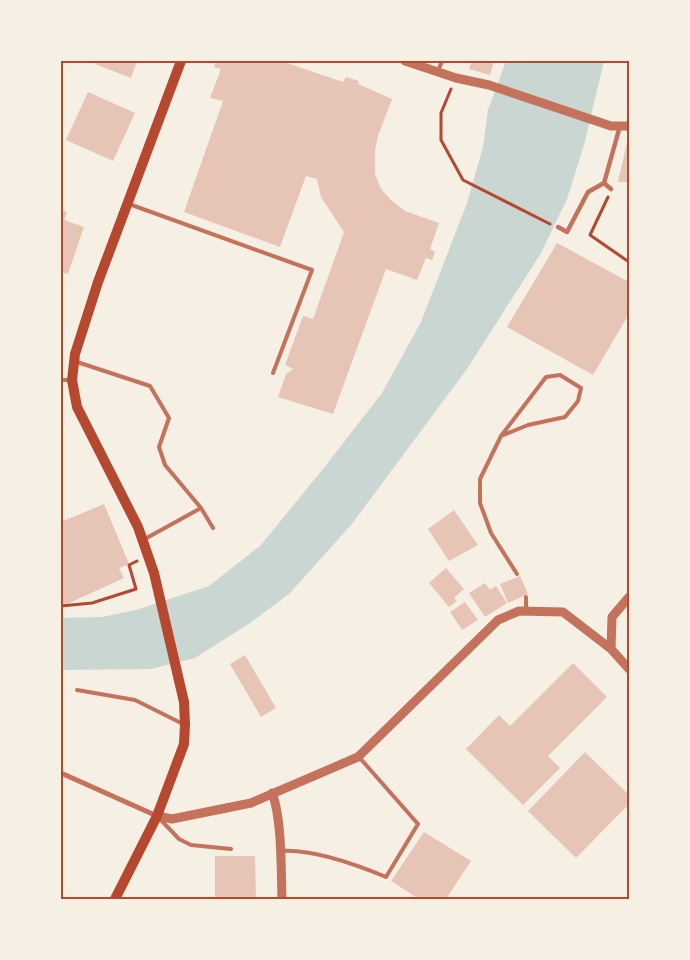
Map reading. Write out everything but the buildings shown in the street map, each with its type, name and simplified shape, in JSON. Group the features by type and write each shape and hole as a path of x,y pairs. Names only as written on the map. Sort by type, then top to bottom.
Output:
{"main road":[{"path":"115,899 157,816 184,744 184,702 154,573 143,540 76,407 72,380 74,354 98,282 182,61"}],"street":[{"path":"405,61 437,73 490,85 620,126 604,183 588,192 567,232 558,228"},
{"path":"604,183 612,189"},
{"path":"610,649 612,617 629,597"},
{"path":"61,773 157,816 172,819 251,803 358,757 498,620 519,611 563,612 610,649 629,669"},
{"path":"272,794 275,802 282,899"}],"lane":[{"path":"437,73 442,61"},
{"path":"127,204 312,270 273,374"},
{"path":"74,361 150,386 169,418 159,447 165,464 201,508 213,528"},
{"path":"501,436 528,424 565,417 578,401 581,388 560,375 546,377 501,436 480,479 480,504 491,533 517,574"},
{"path":"61,380 72,380"},
{"path":"143,540 201,508"},
{"path":"526,597 526,611"},
{"path":"77,690 136,700 185,725"},
{"path":"279,851 295,850 350,863 386,877 418,824 358,757"},
{"path":"157,816 178,839 191,846 231,849"}],"path":[{"path":"456,78 441,113 440,140 463,180 558,228"},
{"path":"612,189 590,235 629,262"},
{"path":"61,606 92,603 136,589 129,565 148,555"}],"shaded area":[{"path":"506,61 604,61 584,145 567,199 541,253 467,369 351,525 289,594 250,623 195,658 151,669 61,670 61,618 102,617 136,610 209,586 261,545 382,393 421,322 467,203 483,147 488,110"}]}
